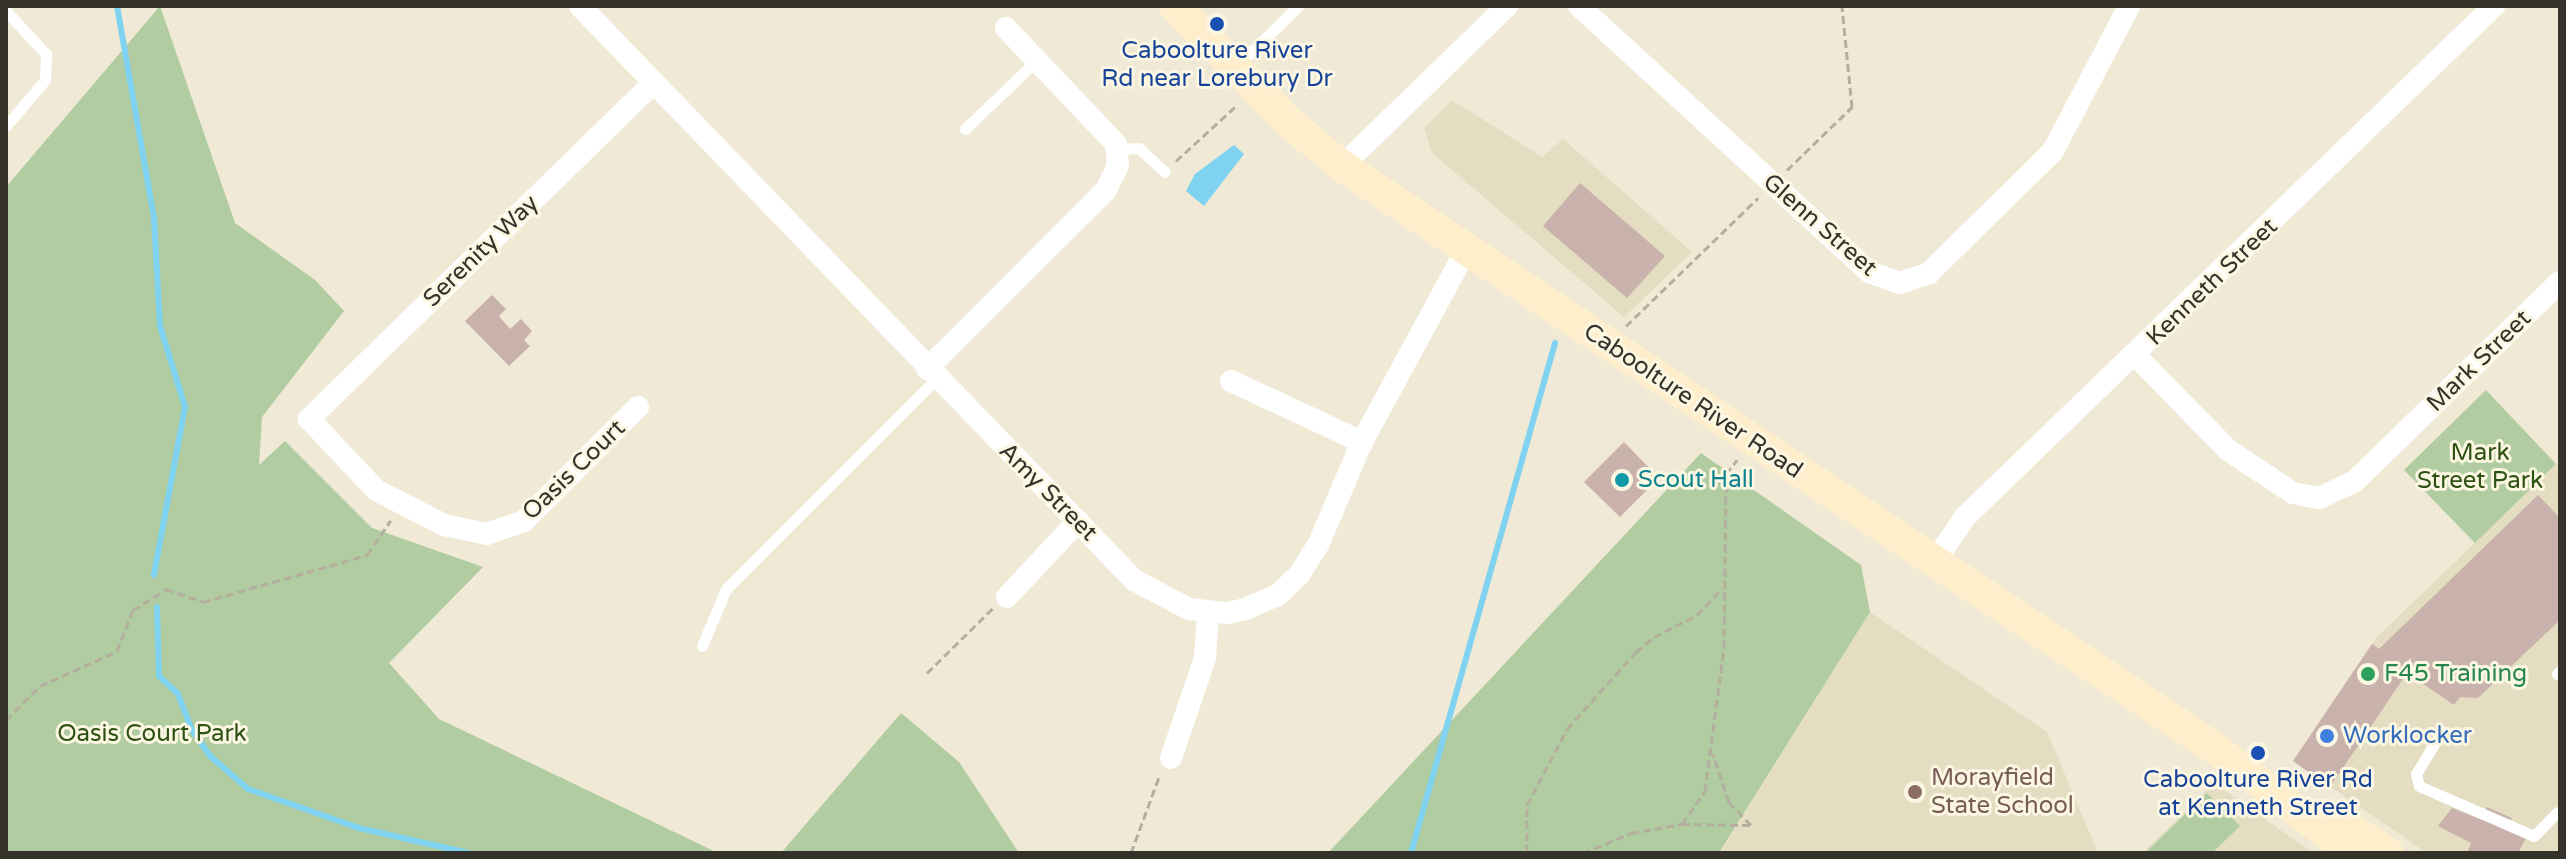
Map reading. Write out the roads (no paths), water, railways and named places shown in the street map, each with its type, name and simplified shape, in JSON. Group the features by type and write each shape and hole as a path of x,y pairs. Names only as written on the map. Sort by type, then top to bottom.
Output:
{"main road":[{"name":"Caboolture River Road","path":"1175,6 1234,69 1342,166 2238,764 2281,803 2352,853"},
{"name":"Caboolture River Road","path":"2238,764 2290,788 2388,853"}],"street":[{"name":"Amy Street","path":"580,6 932,374 1151,593 1208,613 1236,611 1278,595 1299,575 1318,545 1362,442 1467,249"},
{"path":"1342,166 1507,6"},
{"name":"Glenn Street","path":"1579,6 1869,272 1899,283 1929,273 2053,151 2129,6"},
{"name":"Kenneth Street","path":"1935,561 1965,517 2136,356 2494,6"},
{"path":"932,374 1106,190 1118,165 1116,149 1006,28"},
{"name":"Serenity Way","path":"309,419 653,83"},
{"name":"Mark Street","path":"2136,356 2238,459 2293,493 2319,498 2354,482 2560,282"},
{"path":"1231,381 1362,442"},
{"name":"Oasis Court","path":"309,419 376,490 466,533 506,530 524,521 638,407"},
{"path":"1007,597 1078,521"},
{"path":"1171,758 1205,658 1208,613"}],"lane":[{"path":"1234,69 1298,6"},
{"path":"6,11 46,54 45,80 6,126"},
{"path":"965,129 1037,60"},
{"path":"1116,149 1139,148 1161,169"},
{"path":"702,646 726,589 932,374"},
{"path":"2442,731 2416,774 2419,786 2534,836 2557,812"}],"water":[{"path":"1234,145 1244,154 1204,206 1186,191 1195,174"}],"waterway":[{"path":"117,6 154,218 160,326 185,407 154,575"},
{"path":"1411,853 1555,343"},
{"path":"157,607 159,676 178,694 192,730 210,756 248,789 359,828 468,853"}],"place":[{"name":"Caboolture River Rd near Lorebury Dr","path":"1217,24"},
{"name":"Scout Hall","path":"1622,480"},
{"name":"F45 Training","path":"2368,674"},
{"name":"Worklocker","path":"2327,736"},
{"name":"Caboolture River Rd at Kenneth Street","path":"2258,753"},
{"name":"Morayfield State School","path":"1915,792"}],"park label":[{"name":"Mark Street Park","path":"2480,467"},
{"name":"Oasis Court Park","path":"152,734"}]}
